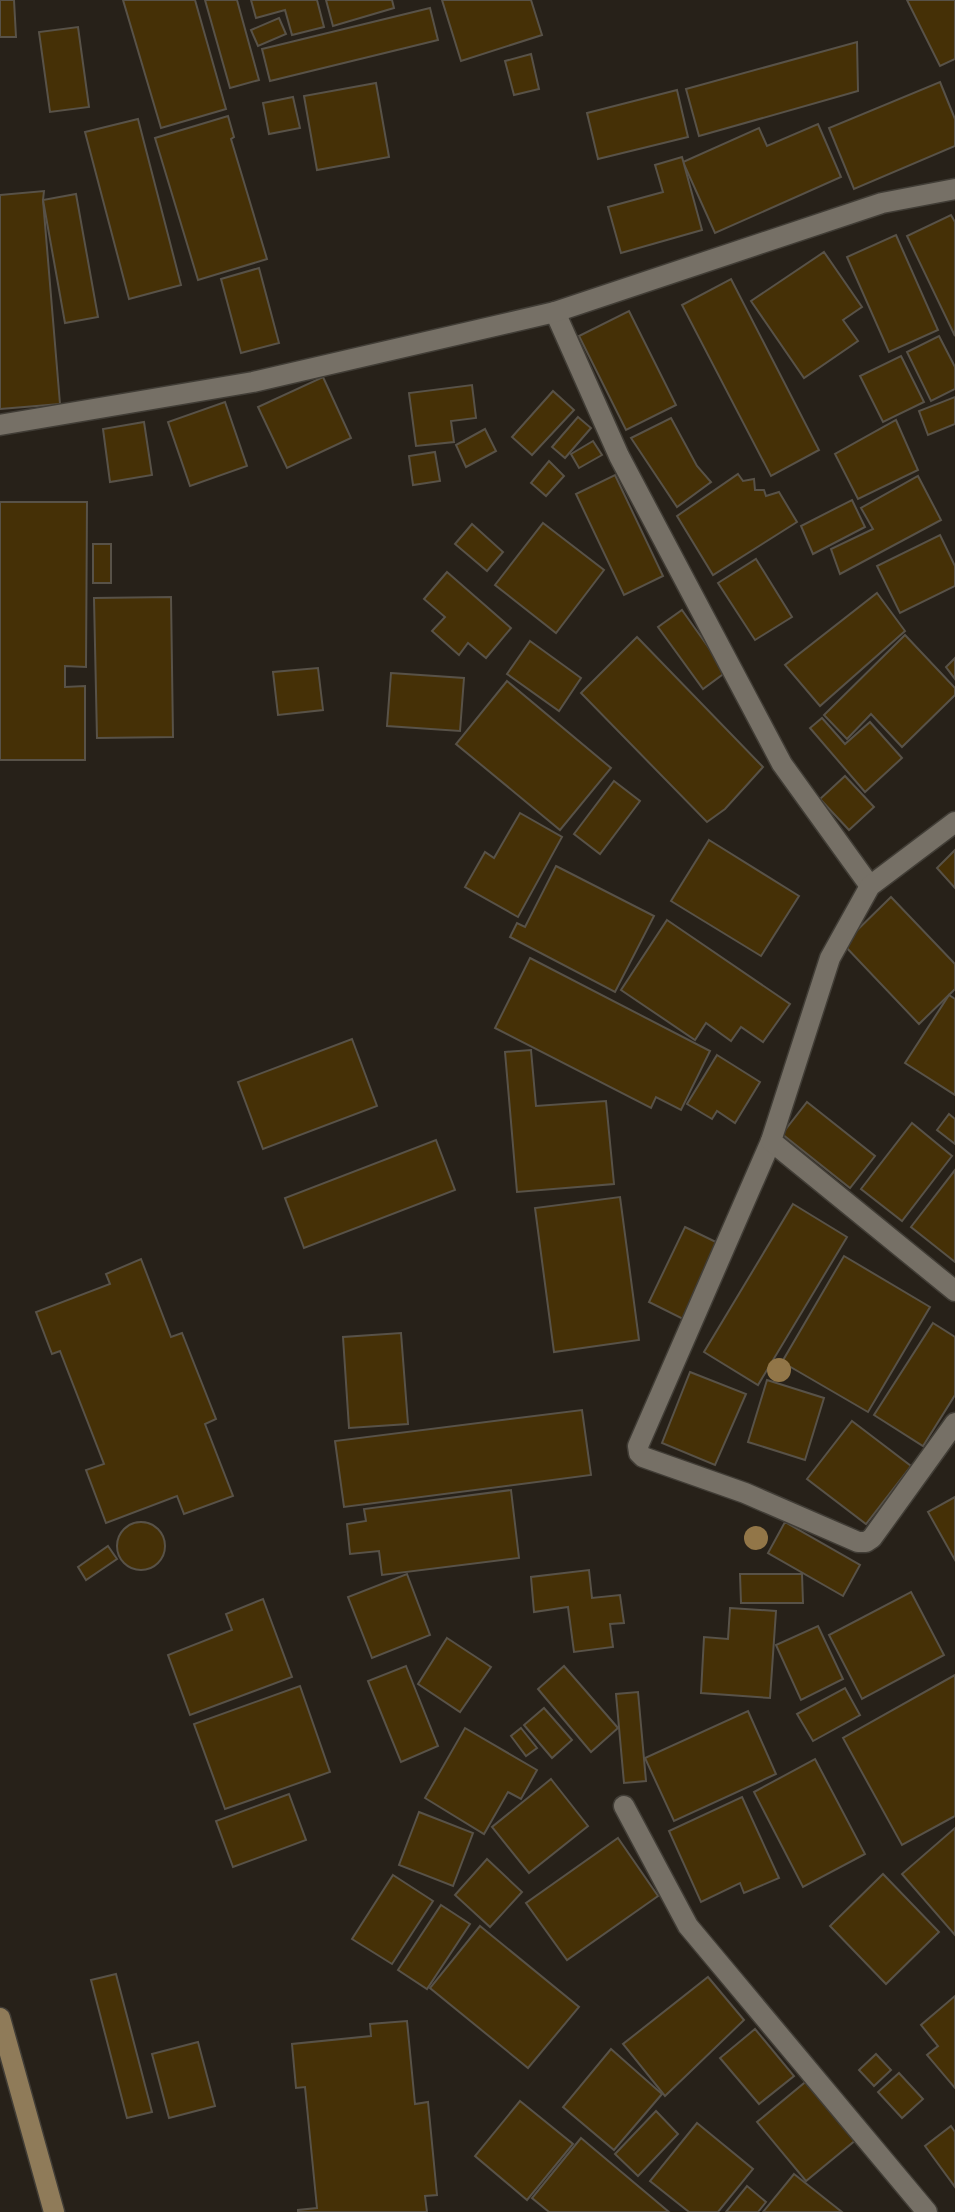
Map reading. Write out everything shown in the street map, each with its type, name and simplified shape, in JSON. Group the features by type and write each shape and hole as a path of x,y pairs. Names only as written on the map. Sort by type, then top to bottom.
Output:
{"main road":[{"path":"0,2018 54,2212"}],"street":[{"path":"0,425 253,382 555,312 882,203 955,189"},
{"path":"555,312 619,456 782,764 870,886"},
{"path":"955,822 870,886 830,958 771,1141 638,1446 643,1457 745,1493 858,1542 866,1542 872,1538 955,1423"},
{"path":"771,1141 955,1291"},
{"path":"624,1806 688,1926 927,2212"}],"building":[{"path":"0,0 14,0 16,37 0,37"},
{"path":"123,0 195,0 226,109 161,128"},
{"path":"205,0 237,0 259,80 230,88"},
{"path":"251,0 317,0 324,27 292,35 285,10 256,18"},
{"path":"326,0 392,0 394,8 333,26"},
{"path":"442,0 531,0 542,35 461,61"},
{"path":"907,0 955,0 955,59 940,66"},
{"path":"430,8 438,40 270,81 262,49"},
{"path":"279,18 286,34 258,46 251,30"},
{"path":"78,27 89,107 50,112 39,32"},
{"path":"857,42 858,91 699,136 686,89"},
{"path":"531,54 539,89 514,95 505,61"},
{"path":"940,82 955,119 955,146 854,189 829,128"},
{"path":"376,83 389,157 317,170 304,96"},
{"path":"677,90 688,137 598,159 587,113"},
{"path":"293,97 300,128 269,134 263,103"},
{"path":"228,116 234,137 231,139 267,259 198,280 155,138"},
{"path":"138,119 181,285 129,299 85,132"},
{"path":"818,124 841,177 715,233 683,162 759,128 767,146"},
{"path":"682,157 702,230 621,253 608,207 663,192 655,165"},
{"path":"44,191 60,404 0,409 0,195"},
{"path":"76,194 98,317 65,323 43,200"},
{"path":"951,215 955,222 955,336 907,236"},
{"path":"896,235 938,330 889,352 847,257"},
{"path":"824,252 862,307 843,320 858,341 804,378 751,301"},
{"path":"259,268 279,343 241,353 221,279"},
{"path":"731,279 819,450 771,476 682,305"},
{"path":"629,311 676,405 626,430 579,336"},
{"path":"939,336 955,367 955,389 931,401 907,352"},
{"path":"901,356 924,402 883,422 860,376"},
{"path":"323,377 351,438 287,468 258,407"},
{"path":"472,385 476,418 451,421 454,442 416,446 409,393"},
{"path":"553,391 574,410 532,455 512,437"},
{"path":"955,397 955,424 928,435 919,411"},
{"path":"225,402 247,466 190,486 168,422"},
{"path":"578,417 591,428 565,458 552,447"},
{"path":"671,418 697,466 711,482 677,507 631,438"},
{"path":"896,420 918,470 858,499 835,454"},
{"path":"144,422 152,475 110,482 103,429"},
{"path":"485,429 496,451 466,467 456,445"},
{"path":"593,441 602,455 579,468 571,454"},
{"path":"435,452 440,481 413,485 409,456"},
{"path":"549,461 564,476 546,496 531,483"},
{"path":"738,474 743,481 754,479 755,490 764,490 766,496 779,492 797,522 713,575 677,516"},
{"path":"615,475 663,576 624,595 576,494"},
{"path":"918,476 941,520 840,574 831,549 873,529 861,508"},
{"path":"852,500 865,527 813,554 801,526"},
{"path":"0,502 87,502 86,667 65,666 65,687 85,686 85,760 0,760"},
{"path":"543,523 604,570 556,633 495,585"},
{"path":"472,524 503,552 487,571 455,544"},
{"path":"940,535 955,566 955,586 900,613 877,566"},
{"path":"93,544 111,544 111,583 93,583"},
{"path":"756,559 792,617 755,640 718,583"},
{"path":"447,572 511,628 486,658 468,643 459,655 432,631 445,617 424,599"},
{"path":"877,593 905,631 820,706 785,665"},
{"path":"171,597 173,737 97,738 94,598"},
{"path":"682,610 726,672 703,689 658,627"},
{"path":"905,635 955,688 955,695 902,747 871,714 847,739 824,715"},
{"path":"637,637 763,767 725,809 707,822 581,693"},
{"path":"530,641 581,678 559,711 507,674"},
{"path":"955,658 955,679 946,667"},
{"path":"318,668 323,710 278,715 273,672"},
{"path":"391,673 464,678 460,731 387,726"},
{"path":"507,681 611,768 560,830 456,744"},
{"path":"822,718 845,744 870,722 902,758 865,792 810,728"},
{"path":"845,776 874,807 849,830 820,799"},
{"path":"614,781 640,801 600,854 574,834"},
{"path":"520,813 562,837 518,917 465,887 485,852 494,858"},
{"path":"709,840 799,896 761,956 671,901"},
{"path":"955,850 955,888 937,868"},
{"path":"556,866 654,916 615,992 510,937 517,923 525,927"},
{"path":"891,897 955,964 955,989 919,1024 843,944"},
{"path":"667,920 790,1004 763,1042 741,1027 731,1041 706,1023 695,1040 621,990"},
{"path":"530,958 710,1051 681,1110 656,1097 651,1108 495,1028"},
{"path":"949,995 955,999 955,1095 905,1063"},
{"path":"352,1039 377,1106 263,1149 238,1082"},
{"path":"531,1050 536,1106 606,1101 614,1184 517,1192 505,1052"},
{"path":"717,1055 760,1082 735,1123 717,1111 712,1119 687,1104"},
{"path":"807,1102 875,1156 850,1188 782,1134"},
{"path":"949,1114 955,1119 955,1144 937,1130"},
{"path":"912,1123 952,1156 902,1221 861,1189"},
{"path":"436,1140 455,1190 304,1248 285,1198"},
{"path":"955,1170 955,1262 911,1227"},
{"path":"620,1197 639,1340 554,1352 535,1208"},
{"path":"793,1204 847,1237 758,1385 704,1352"},
{"path":"685,1227 720,1244 683,1319 649,1302"},
{"path":"844,1256 930,1307 868,1412 782,1362"},
{"path":"141,1259 171,1337 182,1333 216,1419 205,1424 233,1496 184,1514 177,1496 106,1523 86,1470 104,1464 60,1351 52,1354 36,1312 110,1284 106,1274"},
{"path":"933,1323 955,1337 955,1395 923,1446 874,1415"},
{"path":"401,1333 408,1424 349,1428 343,1337"},
{"path":"690,1372 746,1394 715,1465 662,1443"},
{"path":"767,1380 824,1398 805,1460 748,1442"},
{"path":"582,1410 591,1475 344,1507 335,1441"},
{"path":"852,1421 911,1466 866,1524 807,1479"},
{"path":"511,1490 519,1558 382,1575 379,1551 350,1554 347,1524 366,1521 364,1509"},
{"path":"955,1497 955,1560 928,1512"},
{"path":"141,1522 158,1529 165,1546 158,1563 141,1570 124,1563 117,1546 124,1529"},
{"path":"785,1522 860,1565 843,1596 768,1553"},
{"path":"108,1546 117,1559 86,1580 78,1567"},
{"path":"589,1570 592,1598 620,1595 624,1623 610,1624 613,1647 574,1652 568,1607 534,1612 531,1577"},
{"path":"407,1574 430,1635 372,1658 348,1597"},
{"path":"740,1574 802,1574 803,1603 741,1603"},
{"path":"911,1592 944,1655 862,1699 829,1635"},
{"path":"263,1599 292,1677 190,1715 168,1655 232,1630 226,1614"},
{"path":"730,1608 776,1611 770,1698 701,1693 704,1637 728,1639"},
{"path":"818,1626 843,1679 801,1700 776,1645"},
{"path":"447,1638 491,1667 460,1712 418,1684"},
{"path":"406,1666 438,1746 401,1762 368,1681"},
{"path":"564,1666 618,1728 591,1752 538,1689"},
{"path":"955,1675 955,1816 902,1845 843,1738"},
{"path":"300,1686 330,1772 225,1809 194,1724"},
{"path":"845,1688 860,1715 813,1741 797,1714"},
{"path":"638,1692 646,1781 624,1783 616,1694"},
{"path":"544,1708 572,1740 552,1758 524,1725"},
{"path":"748,1711 776,1774 674,1821 645,1758"},
{"path":"465,1728 537,1770 521,1799 508,1792 484,1834 425,1798"},
{"path":"521,1728 537,1748 526,1756 511,1736"},
{"path":"815,1759 865,1854 803,1887 754,1792"},
{"path":"551,1779 588,1826 529,1873 492,1827"},
{"path":"289,1794 306,1840 233,1867 216,1821"},
{"path":"742,1797 779,1878 744,1893 740,1883 701,1902 669,1831"},
{"path":"419,1812 473,1833 453,1886 399,1865"},
{"path":"955,1828 955,1935 902,1874"},
{"path":"618,1838 658,1896 567,1960 526,1903"},
{"path":"487,1859 522,1892 490,1927 455,1895"},
{"path":"883,1874 939,1932 886,1984 830,1926"},
{"path":"393,1875 433,1901 392,1964 352,1939"},
{"path":"441,1905 470,1924 427,1989 398,1970"},
{"path":"480,1926 579,2007 528,2068 430,1988"},
{"path":"116,1974 152,2112 127,2118 91,1980"},
{"path":"708,1977 744,2020 665,2096 623,2044"},
{"path":"955,1996 955,2088 927,2055 938,2046 921,2025"},
{"path":"407,2021 415,2104 428,2102 437,2195 425,2196 427,2212 298,2212 317,2208 305,2087 296,2088 292,2044 371,2036 370,2024"},
{"path":"755,2029 794,2076 759,2104 720,2058"},
{"path":"198,2042 215,2106 169,2118 152,2054"},
{"path":"611,2049 662,2094 614,2150 563,2107"},
{"path":"876,2054 891,2070 874,2086 859,2070"},
{"path":"899,2073 923,2099 902,2118 878,2092"},
{"path":"809,2079 857,2139 806,2181 757,2122"},
{"path":"520,2101 573,2144 527,2200 475,2156"},
{"path":"656,2111 678,2134 638,2176 615,2154"},
{"path":"697,2123 753,2169 718,2212 689,2212 650,2181"},
{"path":"951,2126 955,2132 955,2187 925,2146"},
{"path":"581,2138 669,2212 549,2212 532,2198"},
{"path":"794,2174 842,2212 763,2212"},
{"path":"747,2186 766,2202 758,2212 726,2212"}]}
